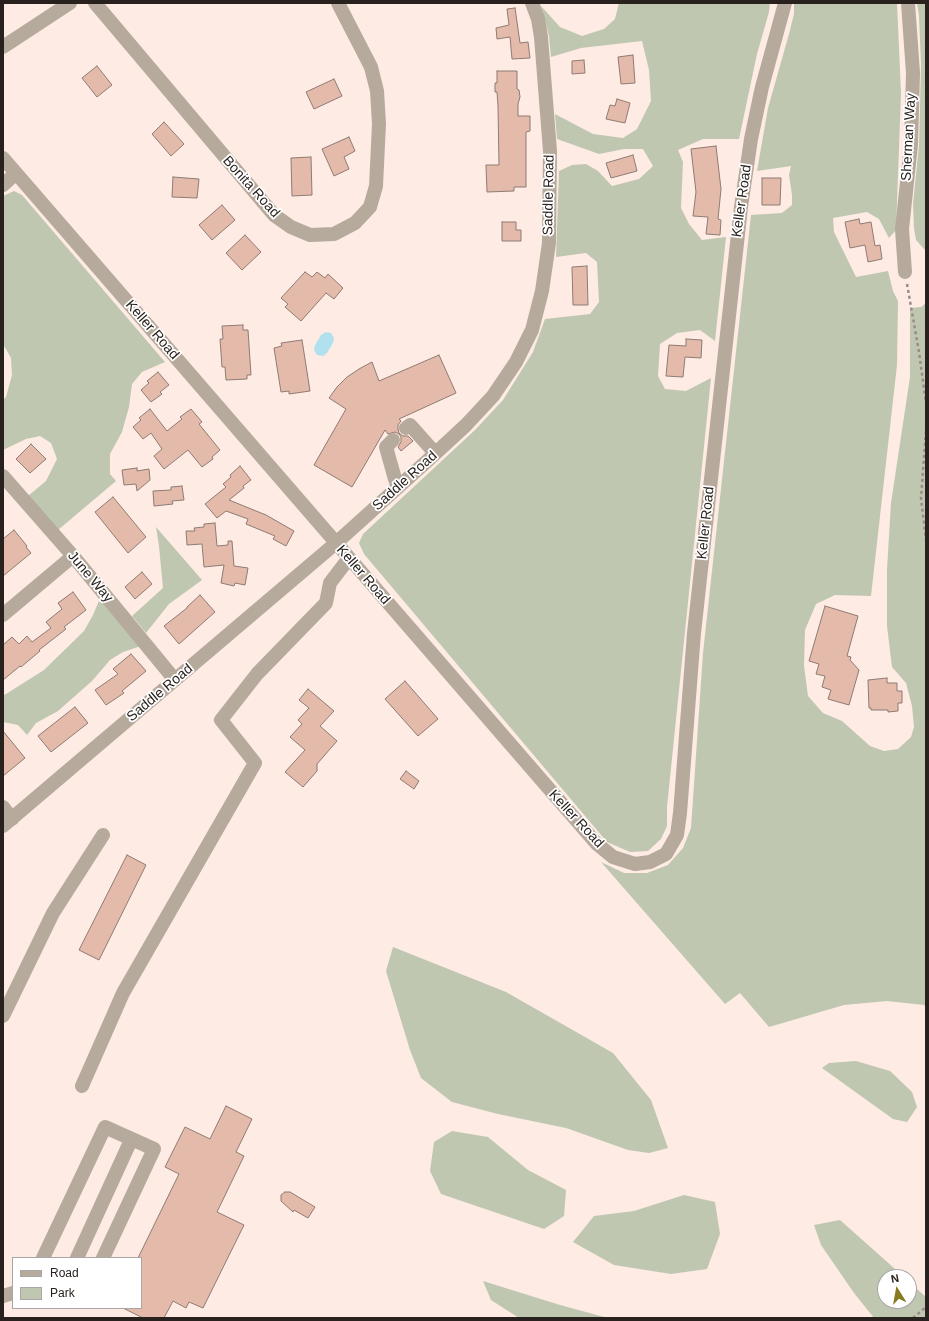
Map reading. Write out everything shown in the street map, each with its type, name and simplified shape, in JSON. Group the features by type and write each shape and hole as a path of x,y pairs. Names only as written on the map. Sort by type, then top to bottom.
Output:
{"street":[{"path":"3,47 70,3"},
{"name":"Bonita Road","path":"95,3 274,215 291,227 310,235 334,234 354,223 370,207 376,186 379,124 377,91 371,67 338,3"},
{"name":"Saddle Road","path":"8,823 336,543 398,487 466,425 493,396 516,362 532,330 542,291 548,243 550,151 541,36 538,19 532,3"},
{"name":"Keller Road","path":"3,158 596,843 613,857 635,864 650,862 666,854 677,835 680,814 694,632 741,207 762,87 785,3"},
{"name":"Sherman Way","path":"905,272 902,229 910,145 913,73 908,3"},
{"path":"3,185 16,173"},
{"path":"406,428 410,425 435,453"},
{"path":"393,440 386,447 398,487"},
{"name":"June Way","path":"3,476 73,556 176,680"},
{"path":"3,615 73,556"},
{"path":"82,1086 123,993 256,763 221,720 257,674 326,603 330,583 349,558"},
{"path":"3,807 8,823"},
{"path":"3,1016 53,913 103,835"},
{"path":"43,1257 105,1127 131,1140 154,1149 103,1257"},
{"path":"77,1257 131,1140"}],"path":[{"path":"905,272 926,403"},
{"path":"926,432 921,498 926,540"},
{"path":"913,1318 926,1308"}],"green space":[{"path":"619,3 770,3 769,12 757,54 739,139 703,139 678,150 683,162 681,208 689,224 702,240 726,237 715,341 700,330 677,333 660,344 658,376 665,389 686,391 711,378 667,807 667,826 661,839 648,851 630,852 607,842 364,554 359,543 363,534 475,430 503,400 533,352 545,319 590,314 599,302 597,262 586,253 556,257 559,171 572,165 586,164 598,171 612,186 639,179 653,166 643,149 624,149 599,154 557,139 555,114 593,134 623,138 637,129 651,101 649,70 642,41 581,48 551,57 549,36 541,6 560,27 582,36 604,29 615,19"},
{"path":"794,3 897,3 901,93 896,230 889,238 879,219 867,212 833,218 834,232 856,277 888,271 893,291 898,301 897,365 871,596 835,595 816,604 805,630 804,666 808,696 823,713 842,721 870,746 884,751 898,749 911,737 914,727 912,706 906,683 892,667 887,626 887,569 891,503 910,377 910,308 921,307 926,303 926,1007 924,1005 887,1001 844,1005 769,1027 740,993 725,1004 601,862 624,873 647,873 668,865 683,848 691,828 703,653 751,215 782,213 792,205 789,175 791,166 757,171 768,108 794,14"},
{"path":"917,3 926,3 926,253 916,240 913,204 919,145 921,65"},
{"path":"14,191 22,195 165,362 142,372 132,384 129,407 122,432 110,454 110,474 116,481 58,530 28,496 46,481 57,459 51,443 40,436 26,439 3,450 3,400 6,397 12,375 11,358 3,344 3,196"},
{"path":"156,527 202,580 169,604 146,633 132,616 163,588"},
{"path":"101,596 141,646 123,652 110,660 92,681 58,711 36,723 27,735 18,725 3,722 3,695 44,670 84,631"},
{"path":"393,947 506,992 613,1053 651,1100 668,1148 649,1153 628,1150 566,1128 498,1114 452,1102 421,1078 410,1050 386,971"},
{"path":"856,1061 890,1071 912,1092 917,1107 907,1122 893,1119 822,1068 829,1063"},
{"path":"452,1131 488,1137 528,1170 566,1190 564,1216 544,1229 441,1194 430,1171 434,1142"},
{"path":"684,1195 715,1202 720,1234 707,1269 671,1274 614,1265 573,1242 594,1216 634,1211"},
{"path":"840,1220 895,1269 877,1269 877,1309 917,1309 917,1289 926,1297 926,1318 874,1318 854,1293 821,1245 814,1225"},
{"path":"483,1281 608,1318 519,1318 491,1300"}],"water":[{"path":"326,332 331,333 334,338 333,343 327,353 323,356 317,355 314,350 315,345 321,335"}],"building":[{"path":"515,8 520,43 528,42 530,58 512,59 510,37 497,39 496,28 509,25 507,9"},
{"path":"633,55 635,83 621,84 618,57"},
{"path":"584,60 585,73 572,74 572,61"},
{"path":"97,66 112,85 97,97 82,78"},
{"path":"497,71 517,71 517,89 519,90 520,97 518,104 518,116 530,116 530,131 526,132 526,187 514,187 514,191 487,192 486,165 499,165 498,106 497,92 495,92"},
{"path":"334,79 342,96 314,109 306,92"},
{"path":"617,99 630,103 625,123 606,119 610,105 615,106"},
{"path":"164,122 184,144 171,156 152,134"},
{"path":"349,137 355,151 344,157 349,169 334,176 322,149"},
{"path":"716,146 721,189 718,219 721,220 720,235 706,234 708,217 693,216 696,192 691,149"},
{"path":"633,155 637,171 611,178 606,163"},
{"path":"311,157 312,195 292,196 291,158"},
{"path":"173,177 199,179 197,198 172,197"},
{"path":"762,178 781,178 780,205 762,205"},
{"path":"222,205 235,220 212,240 199,225"},
{"path":"859,219 860,224 871,222 875,246 880,245 882,259 868,262 865,245 850,248 845,222"},
{"path":"502,222 516,222 516,230 521,230 521,241 502,241"},
{"path":"245,235 261,252 242,270 226,253"},
{"path":"587,266 588,305 573,305 572,267"},
{"path":"305,272 312,277 317,272 325,278 328,274 343,288 334,299 326,293 301,321 285,307 288,304 281,298"},
{"path":"243,325 243,330 248,330 251,375 247,375 247,379 226,380 225,367 222,367 220,339 223,339 222,326"},
{"path":"686,339 702,340 701,358 685,357 683,377 666,376 669,345 686,346"},
{"path":"302,340 310,391 289,394 289,391 281,392 274,348 282,346 281,343"},
{"path":"439,355 456,393 399,419 401,421 398,425 399,433 403,436 408,436 413,441 401,451 398,447 401,442 401,437 399,434 395,432 388,434 385,430 352,487 314,465 346,409 329,398 347,377 372,362 379,381"},
{"path":"158,372 169,385 160,392 162,394 151,402 141,390 149,383 147,381"},
{"path":"150,409 167,431 182,419 180,417 191,409 202,422 199,424 220,450 212,457 213,459 202,467 188,450 164,469 154,456 162,449 151,433 143,439 133,427 141,420 139,418"},
{"path":"31,444 46,459 30,473 16,459"},
{"path":"240,466 251,480 243,486 244,488 229,500 266,515 294,531 286,546 273,539 275,536 246,524 248,519 226,511 217,518 205,504 226,487 223,484"},
{"path":"137,468 137,471 149,469 150,480 137,491 136,484 124,485 122,470"},
{"path":"182,486 184,500 172,501 173,504 154,506 153,491 171,490 171,487"},
{"path":"113,497 146,537 128,553 95,512"},
{"path":"215,523 217,546 228,545 228,541 232,541 234,566 248,568 245,585 235,583 234,586 221,583 224,565 204,567 202,544 187,545 186,531 195,531 194,528 204,527 204,524"},
{"path":"14,530 31,553 3,576 3,539"},
{"path":"142,572 152,584 135,599 125,587"},
{"path":"73,592 86,610 64,627 66,629 39,650 40,651 3,680 3,645 12,637 19,644 27,636 32,642 51,628 46,622 62,609 58,603"},
{"path":"200,595 215,612 179,644 164,626 187,608"},
{"path":"825,606 858,616 847,656 851,657 850,660 859,670 849,705 828,699 831,690 822,687 825,676 816,674 819,664 809,661"},
{"path":"131,654 146,671 122,691 124,693 106,705 95,690 118,674 113,669"},
{"path":"887,678 887,683 897,683 897,691 902,691 902,703 898,703 898,711 888,712 888,710 871,710 871,708 869,708 868,680"},
{"path":"405,681 438,719 418,736 385,699"},
{"path":"308,689 334,711 320,726 337,741 317,764 317,771 303,787 285,772 305,750 290,737 302,724 298,720 309,708 299,700"},
{"path":"75,707 88,723 51,752 38,736"},
{"path":"3,731 25,758 3,776"},
{"path":"406,771 419,781 414,789 400,779"},
{"path":"127,855 146,865 99,960 79,950"},
{"path":"226,1106 252,1119 236,1152 244,1156 217,1212 244,1225 203,1308 189,1302 186,1308 173,1301 164,1318 143,1318 125,1309 142,1309 142,1257 138,1257 179,1174 165,1167 185,1127 210,1139"},
{"path":"285,1192 290,1192 315,1207 308,1218 294,1210 293,1212 281,1201 281,1195"}]}
